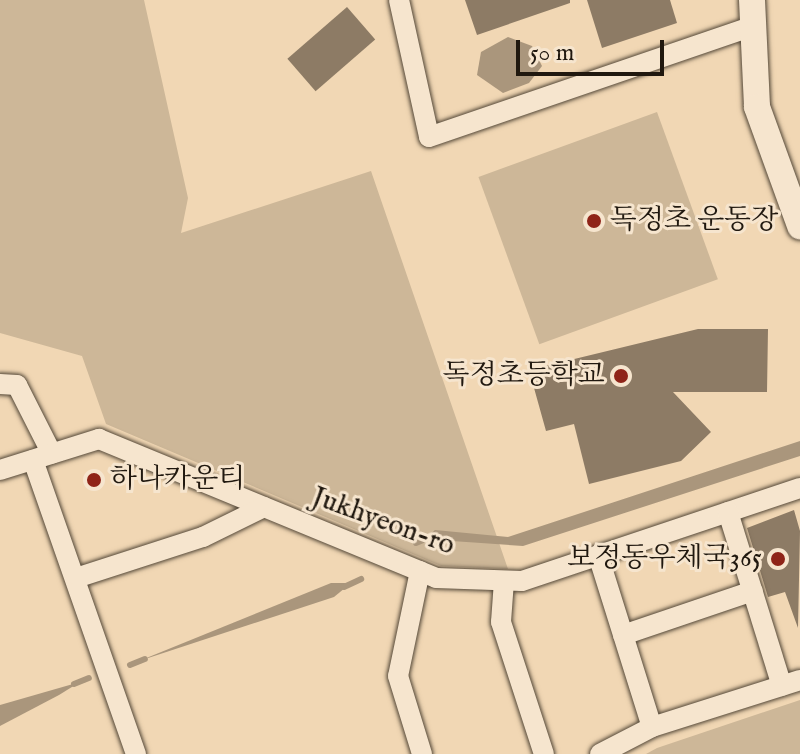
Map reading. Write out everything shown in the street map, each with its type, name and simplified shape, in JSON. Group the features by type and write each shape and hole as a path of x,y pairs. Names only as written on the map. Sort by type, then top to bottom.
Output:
{"street":[{"path":"399,0 429,137 751,27"},
{"path":"752,0 757,107 800,226"},
{"path":"0,384 17,385 136,754"},
{"name":"Jukhyeon-ro","path":"0,470 99,439 420,571 504,581 598,555 800,488"},
{"path":"79,577 203,537 264,507"},
{"path":"600,754 652,727 791,683 753,591 728,512"},
{"path":"598,555 652,727"},
{"path":"420,571 398,676 422,754"},
{"path":"504,581 501,622 544,754"},
{"path":"623,635 753,591"}],"shaded area":[{"path":"0,0 144,0 188,198 181,233 371,171 508,569 441,566 106,424 82,356 0,333"},
{"path":"508,37 532,46 542,66 529,83 503,93 477,75 481,52"},
{"name":"독정초 운동장","path":"657,112 718,279 539,344 478,177"},
{"path":"800,441 800,456 523,546 423,539 435,530 508,537"},
{"path":"331,583 351,583 334,597 139,661"},
{"path":"80,682 59,695 0,726 0,705"},
{"path":"800,700 800,754 646,754 657,748"}],"building":[{"path":"465,0 570,0 570,3 477,35"},
{"path":"587,0 670,0 677,23 602,48"},
{"path":"347,7 375,39 316,91 287,59"},
{"path":"698,329 768,329 767,392 673,392 711,432 681,461 589,484 574,424 546,431 529,370"},
{"name":"보정동우체국365","path":"794,510 800,531 798,628 785,592 768,597 747,528"}],"waterway":[{"path":"416,543 430,537"},
{"path":"344,587 361,579"},
{"path":"130,665 145,659"},
{"path":"74,684 89,678"}],"place":[{"name":"독정초 운동장","path":"594,221"},
{"name":"독정초등학교","path":"621,376"},
{"name":"하나카운티","path":"94,480"},
{"name":"보정동우체국365","path":"778,559"}]}
